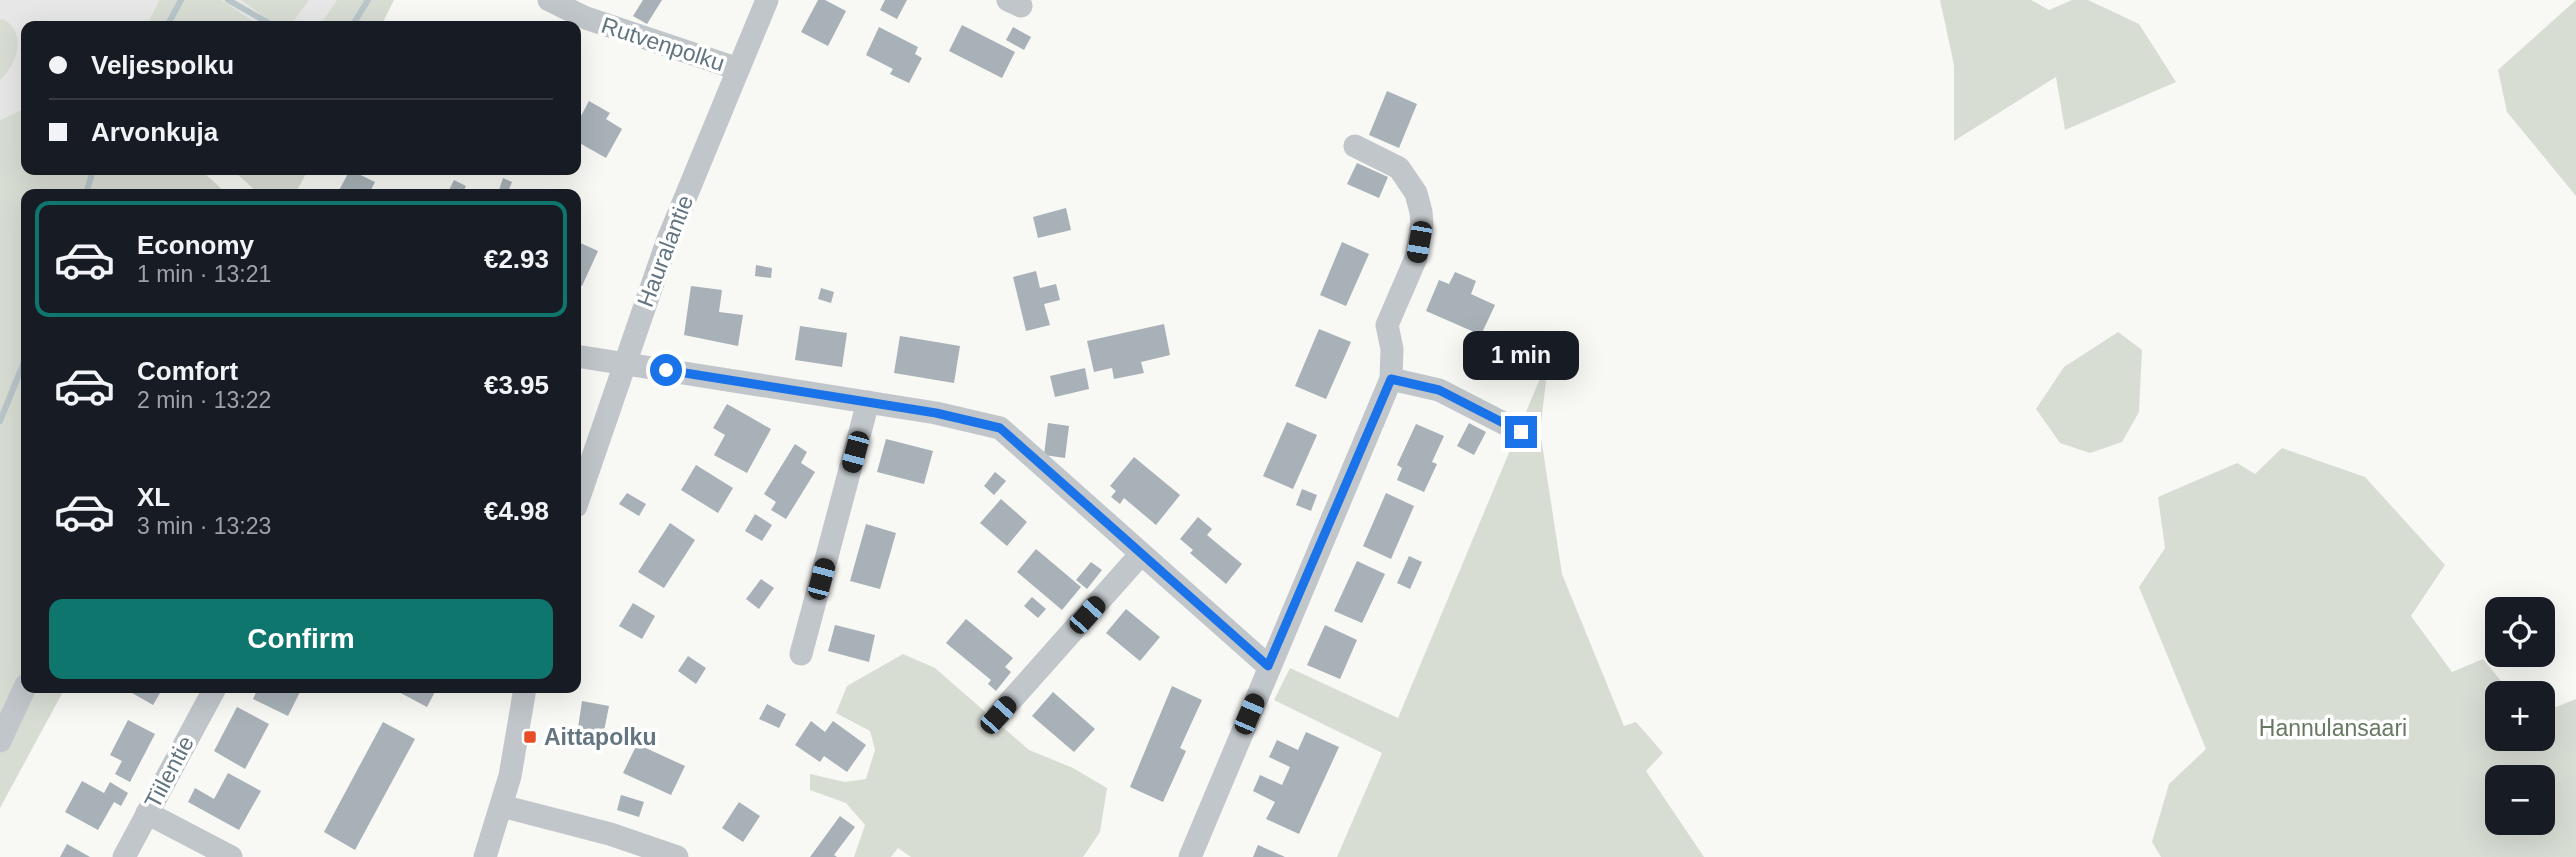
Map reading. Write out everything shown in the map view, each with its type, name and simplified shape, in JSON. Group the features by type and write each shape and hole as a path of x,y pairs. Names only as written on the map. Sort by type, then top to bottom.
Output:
{"street":[{"name":"Rutvenpolku","path":"549,0 586,18 738,69"},
{"name":"Hauralantie","path":"581,491 623,362 667,242 767,0"},
{"path":"1190,857 1268,666 1391,379 1392,349 1387,325 1416,258 1422,225 1421,212 1416,193 1399,168 1355,146"},
{"path":"581,357 936,413 1000,428 1268,666"},
{"path":"1391,379 1439,390 1521,432"},
{"path":"801,654 868,402"},
{"path":"998,715 1141,554"},
{"path":"0,741 22,693"},
{"name":"Tiilentie","path":"124,857 212,693"},
{"path":"485,857 510,776 524,693"},
{"path":"502,806 610,834 677,857"},
{"path":"147,813 231,857"}],"shaded area":[{"path":"0,0 159,0 148,21 21,21 21,110 0,120"},
{"path":"222,0 337,0 322,21 253,21"}],"green space":[{"path":"159,0 222,0 253,21 148,21"},
{"path":"241,0 309,0 294,21 270,21"},
{"path":"337,0 394,0 384,21 322,21"},
{"path":"1940,0 2031,0 2049,10 2072,0 2088,0 2139,24 2176,82 2065,130 2056,77 1954,141 1954,65"},
{"path":"2576,0 2576,196 2507,112 2498,70"},
{"path":"3,19 11,25 18,40 11,66 0,80 0,20"},
{"path":"21,110 21,175 206,175 222,189 21,189 21,693 62,693 0,808 0,120"},
{"path":"238,175 305,175 298,189 254,189"},
{"path":"2118,332 2142,350 2139,412 2122,442 2090,453 2060,443 2036,409 2064,367"},
{"path":"1549,357 1540,431 1562,574 1624,726 1636,722 1663,753 1646,771 1704,857 1337,857 1382,753 1274,700 1290,668 1398,718"},
{"name":"Hannulansaari","path":"2282,448 2365,477 2445,565 2411,616 2452,672 2483,659 2485,667 2490,667 2501,681 2485,681 2485,751 2555,751 2555,707 2576,699 2576,857 2161,857 2152,842 2169,784 2206,749 2139,587 2165,548 2158,497 2237,463 2255,474"},
{"path":"903,654 935,668 1029,750 1073,768 1107,788 1100,832 1083,857 911,857 898,848 891,857 854,857 865,825 846,803 810,790 810,774 845,782 866,779 875,750 870,731 836,713 847,686"}],"building":[{"path":"643,0 662,0 647,24 633,16"},
{"path":"818,0 825,0 846,11 828,46 801,32"},
{"path":"885,0 907,0 897,19 880,10"},
{"path":"962,25 1015,52 1002,78 949,51"},
{"path":"879,27 918,47 915,54 922,58 909,83 890,74 893,69 866,55"},
{"path":"1013,27 1031,37 1024,50 1006,40"},
{"path":"1387,91 1417,104 1399,148 1369,135"},
{"path":"589,101 610,113 606,119 622,129 606,158 581,144 581,116"},
{"path":"1357,163 1388,177 1379,198 1347,184"},
{"path":"347,175 360,175 375,182 372,189 340,189"},
{"path":"503,178 512,182 509,189 499,189"},
{"path":"454,180 466,186 464,189 450,189"},
{"path":"1066,208 1071,230 1038,238 1033,217"},
{"path":"1342,242 1369,254 1346,306 1320,295"},
{"path":"581,243 598,251 581,286"},
{"path":"756,265 772,268 771,278 755,276"},
{"path":"1036,271 1040,288 1056,284 1060,300 1044,304 1050,325 1026,331 1013,277"},
{"path":"1455,272 1476,281 1471,294 1495,305 1481,335 1426,311 1439,280 1449,284"},
{"path":"691,286 722,290 719,312 743,315 738,346 684,335"},
{"path":"821,288 834,292 831,303 818,299"},
{"path":"1164,324 1170,355 1141,362 1144,373 1114,379 1112,368 1094,372 1087,341"},
{"path":"800,326 847,333 842,367 795,360"},
{"path":"1319,329 1351,342 1326,399 1295,386"},
{"path":"900,336 960,346 954,383 894,373"},
{"path":"1085,368 1089,389 1055,397 1050,376"},
{"path":"727,404 771,429 747,473 714,455 725,435 713,428"},
{"path":"1287,422 1317,435 1293,489 1263,476"},
{"path":"1048,423 1069,426 1065,458 1044,455"},
{"path":"1469,423 1486,432 1474,455 1457,446"},
{"path":"1416,424 1444,436 1432,462 1437,464 1424,492 1397,480 1402,468 1397,465"},
{"path":"886,439 933,451 924,484 877,472"},
{"path":"795,444 807,452 801,463 815,472 786,519 771,510 776,502 764,494"},
{"path":"1134,457 1180,495 1156,525 1124,498 1120,504 1111,497 1116,491 1110,486"},
{"path":"696,465 733,488 718,513 681,490"},
{"path":"995,472 1006,481 994,495 984,486"},
{"path":"1302,489 1317,495 1311,511 1296,505"},
{"path":"627,493 646,504 639,516 619,504"},
{"path":"1386,493 1414,506 1391,559 1363,546"},
{"path":"1001,499 1027,522 1007,546 980,523"},
{"path":"755,514 772,525 762,541 745,531"},
{"path":"1198,517 1212,529 1207,535 1242,564 1226,584 1190,553 1193,550 1180,539"},
{"path":"670,523 695,540 664,588 638,572"},
{"path":"866,524 896,533 880,589 850,581"},
{"path":"1036,549 1081,587 1062,610 1017,572"},
{"path":"1409,556 1422,562 1410,589 1397,583"},
{"path":"1357,561 1385,574 1362,623 1334,611"},
{"path":"1091,562 1102,570 1087,589 1076,580"},
{"path":"761,579 774,588 759,609 746,599"},
{"path":"1032,597 1046,609 1038,618 1024,606"},
{"path":"633,603 655,616 642,639 619,626"},
{"path":"1126,609 1160,637 1140,661 1106,633"},
{"path":"966,619 1013,658 1005,667 1011,672 996,691 988,684 991,680 946,643"},
{"path":"835,625 875,635 869,662 828,651"},
{"path":"1325,625 1357,640 1340,679 1307,665"},
{"path":"688,656 706,668 696,684 678,671"},
{"path":"1172,686 1202,700 1180,748 1186,751 1163,802 1130,787"},
{"path":"1053,692 1095,729 1074,752 1032,716"},
{"path":"132,693 160,693 153,705"},
{"path":"256,693 300,693 288,716 253,699"},
{"path":"401,693 434,693 427,707"},
{"path":"582,701 609,706 601,746 576,741"},
{"path":"767,704 786,714 779,728 759,719"},
{"path":"237,707 269,724 245,769 214,751"},
{"path":"128,720 155,734 130,782 115,774 122,761 110,755"},
{"path":"811,721 825,732 833,721 866,745 847,772 824,756 820,762 795,745"},
{"path":"383,722 415,739 355,850 324,832"},
{"path":"1306,732 1339,747 1299,834 1266,819 1275,802 1253,791 1260,775 1282,785 1290,767 1269,757 1277,740 1298,750"},
{"path":"637,744 685,766 671,795 623,773"},
{"path":"228,773 261,791 239,830 188,802 195,788 214,799"},
{"path":"82,781 104,793 110,782 128,793 121,806 114,802 98,830 65,812"},
{"path":"621,795 644,802 639,817 617,810"},
{"path":"739,802 760,816 743,842 722,828"},
{"path":"840,816 855,827 834,855 837,857 810,857"},
{"path":"67,844 90,857 60,857"},
{"path":"1258,845 1285,857 1253,857"}],"waterway":[{"path":"170,21 181,0"},
{"path":"228,0 265,21"},
{"path":"355,21 368,0"},
{"path":"87,189 92,175"},
{"path":"0,421 21,369"}],"place":[{"name":"Aittapolku","path":"530,737"}],"route":[{"path":"666,370 936,413 1000,428 1268,666 1391,379 1439,390 1521,432"}]}
